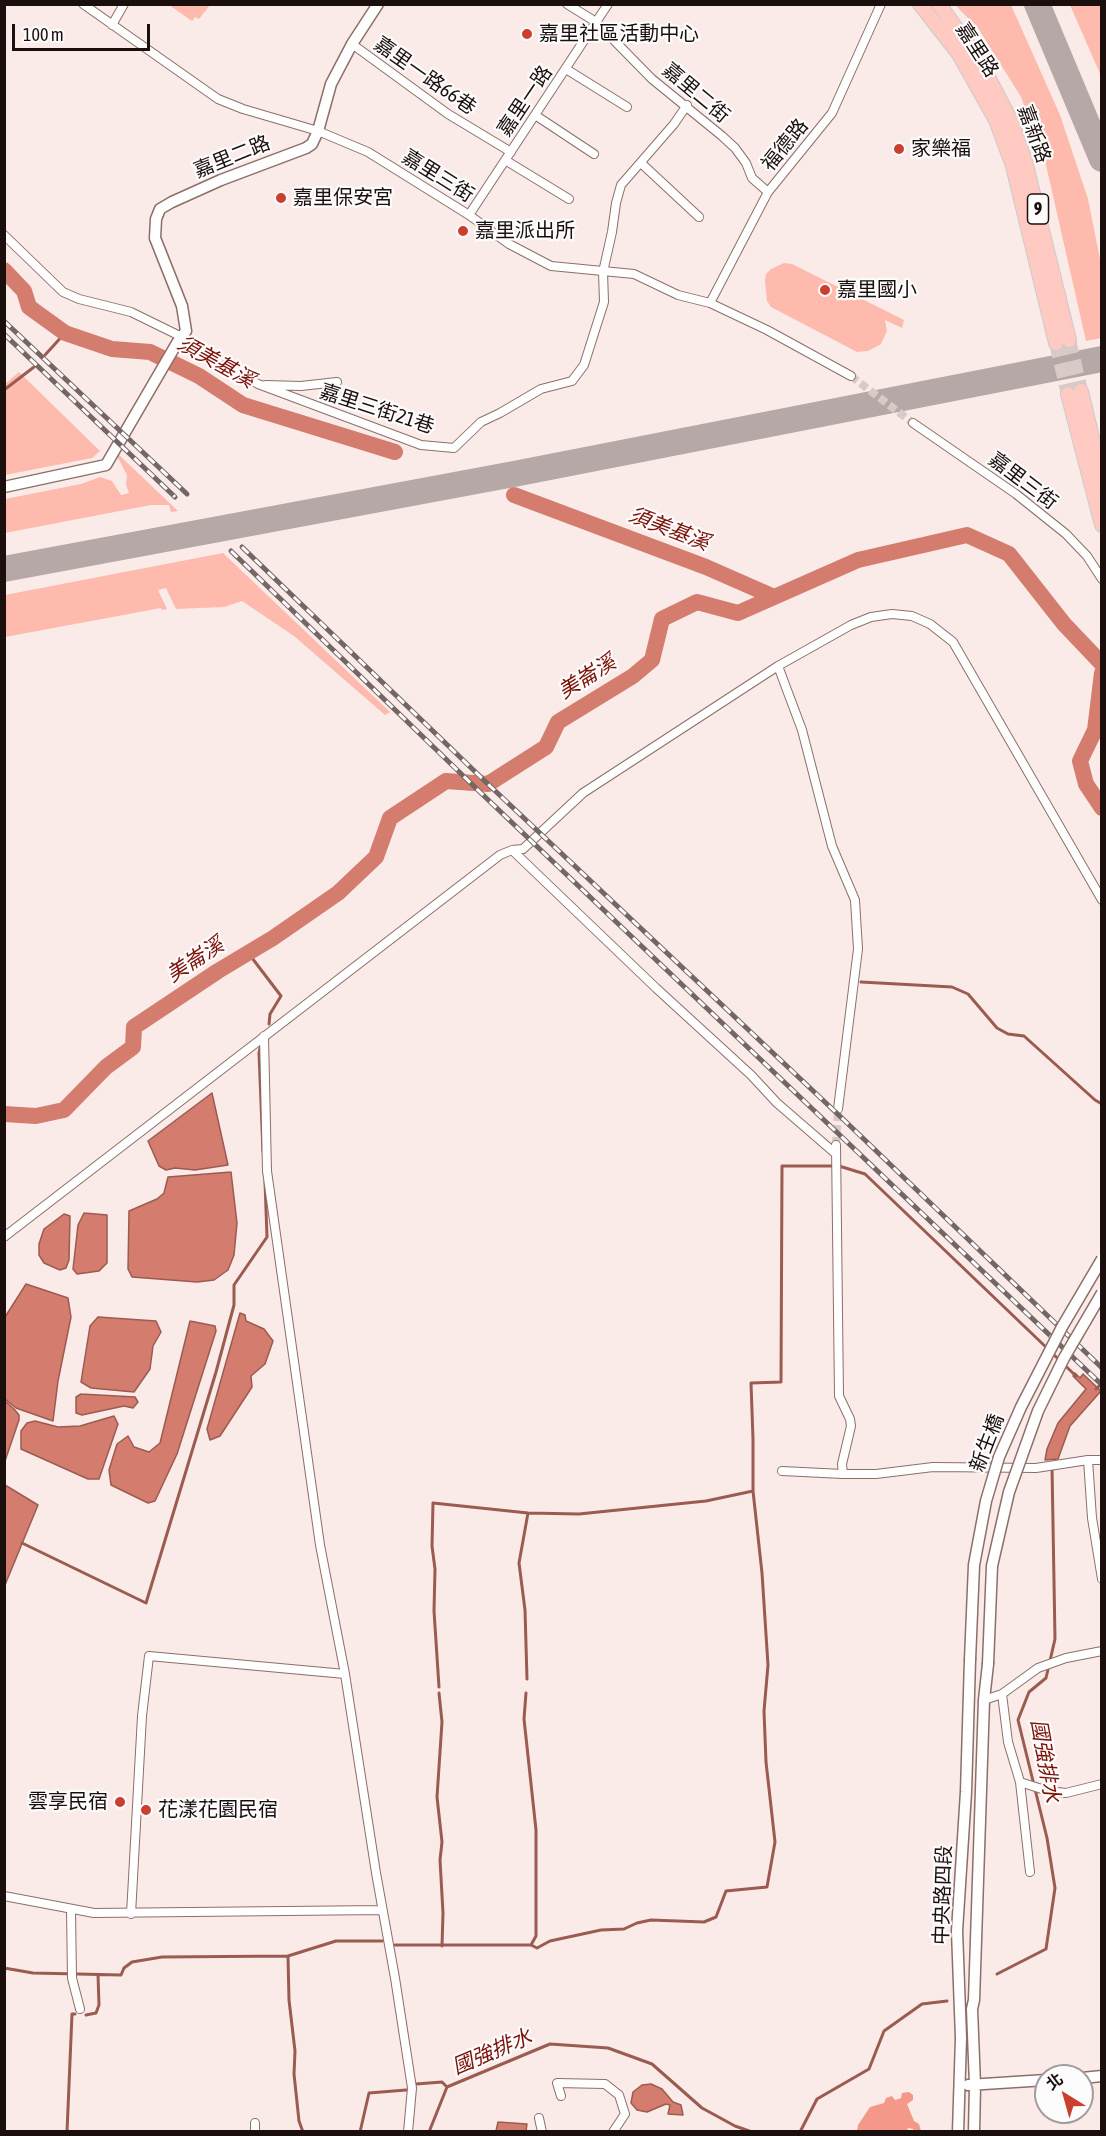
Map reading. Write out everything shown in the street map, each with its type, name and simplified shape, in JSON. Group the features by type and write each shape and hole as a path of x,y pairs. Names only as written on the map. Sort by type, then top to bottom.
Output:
{"main road":[{"name":"嘉里路","path":"920,4 959,54 996,120"},
{"name":"嘉里路","path":"939,4 993,83"},
{"name":"嘉新路","path":"993,83 1011,121 1025,161 1062,341 1013,166 996,120"},
{"path":"1101,480 1074,392 1101,525"}],"street":[{"name":"嘉里三街","path":"83,4 218,99 243,109 318,131 368,152 469,215 509,244 551,266 634,274 678,295 710,303 767,330 851,376"},
{"path":"112,25 124,4"},
{"name":"嘉里二路","path":"182,337 186,331 182,306 155,238 156,219 160,209 221,180 312,144 331,84 352,44 378,4"},
{"name":"嘉里二街","path":"567,4 596,22 652,79 687,105 735,148 746,163 752,178 768,192"},
{"name":"嘉里一路","path":"469,215 608,4"},
{"name":"福德路","path":"710,303 768,192 832,113 881,4"},
{"name":"嘉里一路66巷","path":"352,44 448,114 511,152"},
{"path":"566,69 627,107"},
{"name":"嘉里三街21巷","path":"225,365 258,384 420,445 454,448 482,422 541,389 572,381 584,364 604,302 603,272 621,185 687,105"},
{"path":"535,115 594,154"},
{"path":"505,160 569,199"},
{"path":"641,163 699,217"},
{"path":"4,235 63,291 79,299 131,312 182,337 106,465 4,487"},
{"path":"258,384 300,386 337,382"},
{"name":"嘉里三街","path":"913,423 1016,494 1066,534 1087,556 1101,579"},
{"path":"4,1237 500,855 512,850 523,849 583,793 778,666 851,625 871,617 902,614 922,620 939,629 959,650 1101,900"},
{"path":"778,666 801,730 832,846 855,900 858,949 838,1109"},
{"path":"512,850 836,1158 840,1396 851,1426 842,1464 843,1474"},
{"path":"264,1036 267,1171 320,1545 345,1674 412,2088 408,2132"},
{"name":"新生橋","path":"970,1660 974,1564 986,1501 999,1457 1021,1407 1062,1326 1101,1259"},
{"name":"新生橋","path":"988,1664 992,1566 1009,1492 1038,1411 1064,1358 1101,1293"},
{"path":"1088,1460 1092,1518 1101,1579"},
{"path":"782,1471 876,1474 933,1467 1036,1468 1101,1460"},
{"path":"984,1700 1002,1695 1038,1668 1066,1658 1101,1651"},
{"path":"131,1914 142,1716 149,1656 345,1674"},
{"name":"中央路四段","path":"958,2132 961,2037 957,1931 966,1792 970,1660"},
{"name":"中央路四段","path":"974,2132 972,2009 984,1700 988,1664"},
{"path":"1002,1695 1008,1742 1020,1782 1030,1872"},
{"path":"1020,1782 1048,1791 1066,1793 1101,1784"},
{"path":"4,1896 94,1913 382,1910"},
{"path":"71,1910 72,1978 80,2009"},
{"path":"960,2086 1034,2081"},
{"path":"561,2096 557,2083 605,2084 619,2095 625,2114 613,2132"},
{"path":"539,2118 542,2132"}],"shaded area":[{"path":"169,5 210,5 199,19 195,17 192,21"},
{"path":"955,5 1011,5 1060,115 1088,199 1101,264 1101,338 1086,341 1046,165 1021,97 978,28"},
{"path":"1070,5 1101,5 1101,76"},
{"path":"784,263 792,264 904,320 902,328 885,320 887,331 881,344 868,351 857,352 771,307 767,301 766,274"},
{"path":"19,372 100,451 92,458 5,475 5,384"},
{"path":"118,454 178,511 171,512 169,505 151,505 5,533 5,499 81,484 100,477 112,481 121,495 129,493 126,485 127,475"},
{"path":"223,553 390,712 385,715 294,636 242,601 224,607 176,609 166,588 158,590 167,609 162,610 161,608 5,637 5,595"},
{"path":"212,1093 228,1165 195,1170 175,1168 166,1170 159,1166 148,1141"},
{"path":"231,1172 237,1223 234,1255 228,1270 214,1280 197,1282 132,1277 128,1269 129,1211 157,1199 164,1193 168,1177"},
{"path":"84,1213 107,1215 107,1263 99,1271 77,1274 73,1269 78,1225"},
{"path":"64,1214 70,1216 69,1260 66,1268 60,1270 44,1263 39,1255 39,1244 44,1229"},
{"path":"26,1284 68,1298 71,1317 58,1381 53,1421 16,1408 5,1399 5,1317"},
{"path":"240,1313 245,1315 246,1321 264,1329 273,1341 265,1364 251,1376 252,1387 220,1436 210,1440 207,1429"},
{"path":"98,1317 156,1321 161,1332 153,1346 150,1369 134,1392 91,1388 81,1382 90,1326"},
{"path":"190,1321 215,1326 216,1331 177,1454 155,1501 148,1503 111,1485 109,1470 117,1444 128,1436 134,1447 149,1452 160,1443"},
{"path":"1075,1373 1080,1378 1083,1374 1101,1391 1070,1426 1058,1459 1045,1460 1058,1423 1086,1389 1073,1376"},
{"path":"81,1394 135,1397 138,1402 133,1408 124,1406 82,1415 76,1413 76,1397"},
{"path":"5,1401 19,1415 19,1420 5,1461"},
{"path":"114,1416 118,1424 99,1479 88,1479 21,1449 21,1431 27,1423 35,1421 58,1427 80,1426"},
{"path":"5,1485 38,1505 5,1585"},
{"path":"651,2084 662,2089 673,2102 681,2105 683,2115 668,2114 670,2105 666,2104 647,2112 637,2110 631,2103 633,2092 642,2085"},
{"path":"909,2092 913,2095 913,2100 907,2104 921,2131 908,2128 907,2131 857,2131 858,2125 870,2107 884,2103 886,2098 892,2096 895,2100 901,2098 902,2093"},
{"path":"498,2122 527,2124 526,2131 496,2131"}],"waterway":[{"name":"須美基溪","path":"4,270 24,291 29,307 65,333 112,349 150,352 199,376 243,405 395,452"},
{"path":"45,355 65,333"},
{"path":"4,390 34,367"},
{"name":"須美基溪","path":"514,495 706,567 772,596"},
{"name":"美崙溪","path":"4,1114 36,1116 64,1110 106,1067 133,1047 134,1027 218,971 273,938 338,893 376,857 390,818 446,781 488,784 546,747 558,722 633,676 652,660 662,619 697,602 738,613 858,560 967,535 1009,554 1064,624 1102,664"},
{"name":"美崙溪","path":"1102,673 1095,730 1080,761 1086,784 1102,808"},
{"path":"249,954 281,996 270,1014 269,1024"},
{"path":"861,982 952,987 968,994 997,1028 1008,1034 1024,1036 1102,1104"},
{"path":"260,1048 263,1152"},
{"path":"395,1945 531,1945 537,1948 550,1941 601,1930 624,1929 651,1920 704,1922 716,1917 726,1891 767,1887 775,1842 766,1762 764,1711 768,1665 762,1573 753,1491 751,1383 781,1382 782,1166 839,1166 865,1174 1048,1349"},
{"path":"22,1543 146,1603 216,1372 234,1305 234,1285 267,1237 265,1182"},
{"path":"1052,1353 1076,1376"},
{"name":"國強排水","path":"1096,1389 1102,1383"},
{"name":"國強排水","path":"997,1974 1046,1949 1055,1888 1047,1838 1018,1720 1029,1692 1046,1678 1055,1639 1052,1467"},
{"path":"527,1679 525,1610 519,1563 528,1513 579,1514 706,1501 753,1491"},
{"path":"439,1687 434,1611 433,1503 528,1513"},
{"path":"439,1693 442,1722 437,1797 442,1842 440,1860 442,1946"},
{"path":"526,1693 524,1719 536,1830 536,1936 531,1945"},
{"path":"303,2132 299,2121 294,2074 295,2051 289,2000 288,1956 336,1941 382,1941"},
{"path":"4,1968 33,1973 121,1975 124,1968 132,1962 162,1957 288,1956"},
{"path":"86,2015 96,2013 99,2005 98,1975"},
{"name":"國強排水","path":"800,2132 817,2099 869,2069 884,2031 922,2004 947,2001"},
{"path":"67,2132 72,2014 75,2014"},
{"name":"國強排水","path":"429,2132 447,2087 550,2044 608,2048 652,2064 702,2108 735,2126 752,2132"},
{"path":"416,2084 442,2082 447,2087"},
{"path":"360,2132 369,2093 406,2090"}],"taxiway":[{"path":"1037,4 1102,159"},
{"path":"4,569 514,474 1102,359"}],"tunnel":[{"path":"1069,340 1081,391"},
{"path":"1056,343 1068,394"},
{"path":"851,376 913,423"},
{"path":"836,1145 838,1109"}],"railway":[{"path":"4,321 187,494"},
{"path":"4,334 175,497"},
{"path":"242,547 1102,1368"},
{"path":"231,551 482,794 1102,1385"}],"place":[{"name":"嘉里社區活動中心","path":"527,34"},
{"name":"家樂福","path":"899,149"},
{"name":"嘉里保安宮","path":"281,198"},
{"name":"嘉里派出所","path":"463,231"},
{"name":"嘉里國小","path":"825,290"},
{"name":"雲享民宿","path":"120,1802"},
{"name":"花漾花園民宿","path":"146,1810"}]}
